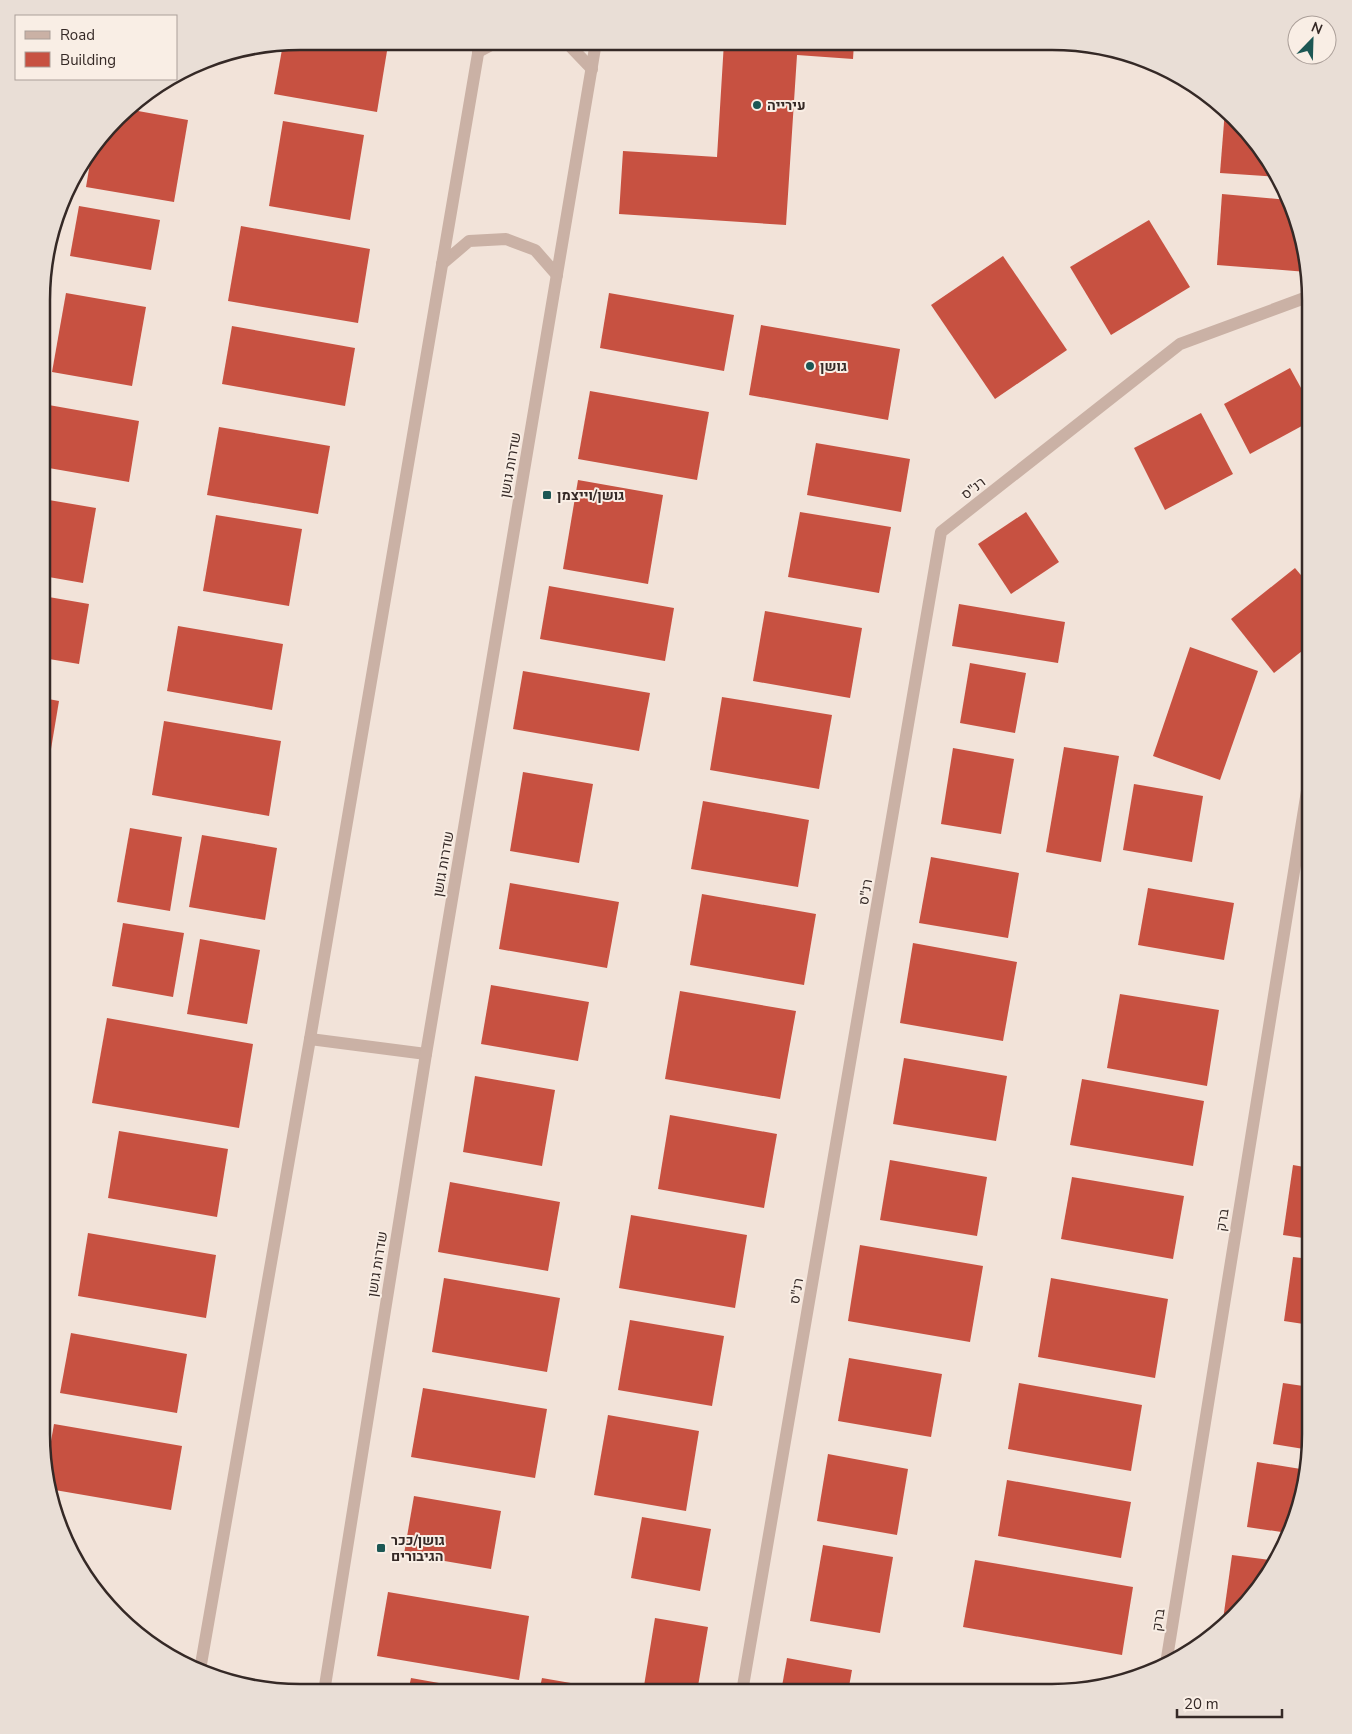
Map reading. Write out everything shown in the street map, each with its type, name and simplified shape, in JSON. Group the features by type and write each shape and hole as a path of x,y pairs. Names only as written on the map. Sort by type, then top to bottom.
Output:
{"street":[{"path":"201,1663 478,50"},
{"path":"573,50 592,69"},
{"name":"שדרות גושן","path":"325,1684 426,1054 595,50"},
{"path":"442,264 469,241 506,238 535,250 557,275"},
{"name":"רנ\"ס","path":"743,1684 941,532 1180,344 1302,299"},
{"name":"ברק","path":"1167,1655 1302,820"},
{"path":"310,1039 426,1054"}],"building":[{"name":"עירייה","path":"724,50 854,50 853,59 797,55 786,225 619,214 623,151 717,157"},
{"path":"282,51 387,51 377,112 274,94"},
{"path":"137,111 188,120 174,202 86,187 92,161 112,135"},
{"path":"1224,119 1240,135 1260,161 1269,176 1220,173"},
{"path":"283,121 364,135 350,220 269,206"},
{"path":"1222,194 1280,199 1289,220 1300,271 1217,265"},
{"path":"79,206 160,220 151,270 70,256"},
{"path":"1149,220 1190,287 1111,335 1070,267"},
{"path":"241,226 370,249 358,323 228,301"},
{"path":"1003,256 1067,350 995,399 931,305"},
{"path":"66,293 146,307 132,386 52,372"},
{"path":"609,293 734,315 724,371 600,348"},
{"path":"761,325 900,349 888,420 749,395"},
{"path":"232,326 355,348 345,406 222,384"},
{"path":"1290,368 1302,390 1302,426 1250,454 1224,404"},
{"path":"590,391 709,412 697,480 578,459"},
{"path":"50,405 139,421 129,482 50,468"},
{"path":"1201,413 1233,474 1165,510 1134,448"},
{"path":"219,427 330,446 318,514 207,495"},
{"path":"816,443 910,459 901,512 807,495"},
{"path":"578,480 663,495 648,584 563,569"},
{"path":"50,500 96,508 83,583 50,577"},
{"path":"800,512 891,527 879,593 788,577"},
{"path":"1026,512 1059,562 1011,594 978,544"},
{"path":"216,515 302,529 289,606 203,591"},
{"path":"1295,568 1302,576 1302,651 1274,673 1231,619"},
{"path":"549,586 674,608 665,661 540,639"},
{"path":"50,597 89,604 79,664 50,659"},
{"path":"959,604 1065,622 1058,663 952,646"},
{"path":"765,611 862,628 850,698 753,681"},
{"path":"178,626 283,644 272,710 167,691"},
{"path":"1190,647 1258,671 1220,780 1153,756"},
{"path":"970,663 1026,673 1015,733 960,723"},
{"path":"523,671 650,693 639,751 513,729"},
{"path":"722,697 832,715 819,789 710,770"},
{"path":"50,699 59,701 50,755"},
{"path":"164,721 281,741 269,816 152,795"},
{"path":"1064,747 1119,756 1101,862 1046,852"},
{"path":"953,748 1014,759 1001,834 941,824"},
{"path":"523,772 593,784 579,863 510,851"},
{"path":"1134,784 1203,796 1192,862 1123,850"},
{"path":"703,801 809,820 798,887 691,869"},
{"path":"130,828 182,837 170,911 117,902"},
{"path":"202,835 277,848 265,920 189,907"},
{"path":"931,857 1019,873 1008,938 919,923"},
{"path":"510,883 619,902 607,968 499,949"},
{"path":"1148,888 1234,903 1224,960 1138,945"},
{"path":"702,894 816,914 804,985 690,965"},
{"path":"123,923 184,933 173,997 112,986"},
{"path":"200,939 260,950 247,1024 187,1014"},
{"path":"913,943 1017,962 1003,1041 900,1023"},
{"path":"491,985 589,1002 578,1061 481,1044"},
{"path":"680,991 796,1011 780,1099 665,1079"},
{"path":"1120,994 1219,1010 1207,1086 1107,1068"},
{"path":"107,1018 253,1044 239,1128 92,1103"},
{"path":"904,1058 1007,1076 996,1141 893,1124"},
{"path":"475,1076 555,1090 542,1166 463,1152"},
{"path":"1082,1079 1204,1101 1193,1166 1070,1145"},
{"path":"670,1115 777,1134 764,1208 658,1189"},
{"path":"119,1131 228,1149 217,1217 108,1198"},
{"path":"890,1160 987,1177 977,1236 880,1220"},
{"path":"1293,1165 1302,1167 1302,1238 1283,1235"},
{"path":"1072,1177 1184,1196 1173,1259 1061,1239"},
{"path":"450,1182 560,1202 548,1271 438,1252"},
{"path":"631,1215 747,1235 735,1308 619,1288"},
{"path":"88,1233 216,1255 206,1318 78,1296"},
{"path":"860,1245 983,1266 970,1342 848,1321"},
{"path":"1293,1257 1302,1258 1302,1324 1284,1321"},
{"path":"444,1278 560,1298 547,1372 432,1352"},
{"path":"1051,1278 1168,1299 1155,1378 1038,1357"},
{"path":"630,1320 724,1336 712,1406 618,1390"},
{"path":"71,1333 187,1354 177,1413 60,1393"},
{"path":"849,1358 942,1374 931,1437 838,1421"},
{"path":"1019,1383 1142,1405 1131,1471 1008,1449"},
{"path":"1283,1383 1302,1386 1301,1449 1273,1444"},
{"path":"423,1388 547,1409 535,1478 411,1457"},
{"path":"608,1415 699,1431 686,1511 594,1495"},
{"path":"54,1424 182,1446 171,1510 57,1490 52,1466 51,1444"},
{"path":"828,1454 908,1469 897,1535 817,1521"},
{"path":"1257,1462 1299,1469 1289,1514 1282,1532 1247,1527"},
{"path":"1007,1480 1131,1502 1121,1558 998,1536"},
{"path":"414,1496 501,1511 491,1569 404,1554"},
{"path":"642,1517 711,1529 700,1591 631,1578"},
{"path":"823,1545 893,1557 880,1633 810,1621"},
{"path":"1232,1555 1268,1560 1240,1599 1224,1616"},
{"path":"975,1560 1133,1587 1122,1655 963,1627"},
{"path":"388,1592 529,1616 519,1680 377,1656"},
{"path":"655,1618 708,1627 698,1684 644,1684"},
{"path":"787,1658 852,1670 849,1684 782,1684"},
{"path":"411,1678 445,1684 410,1684"},
{"path":"542,1678 576,1684 541,1684"}],"place":[{"name":"עירייה","path":"757,105"},
{"name":"גושן","path":"810,366"},
{"name":"גושן/וייצמן","path":"547,495"},
{"name":"גושן/ככר הגיבורים","path":"381,1548"}]}
